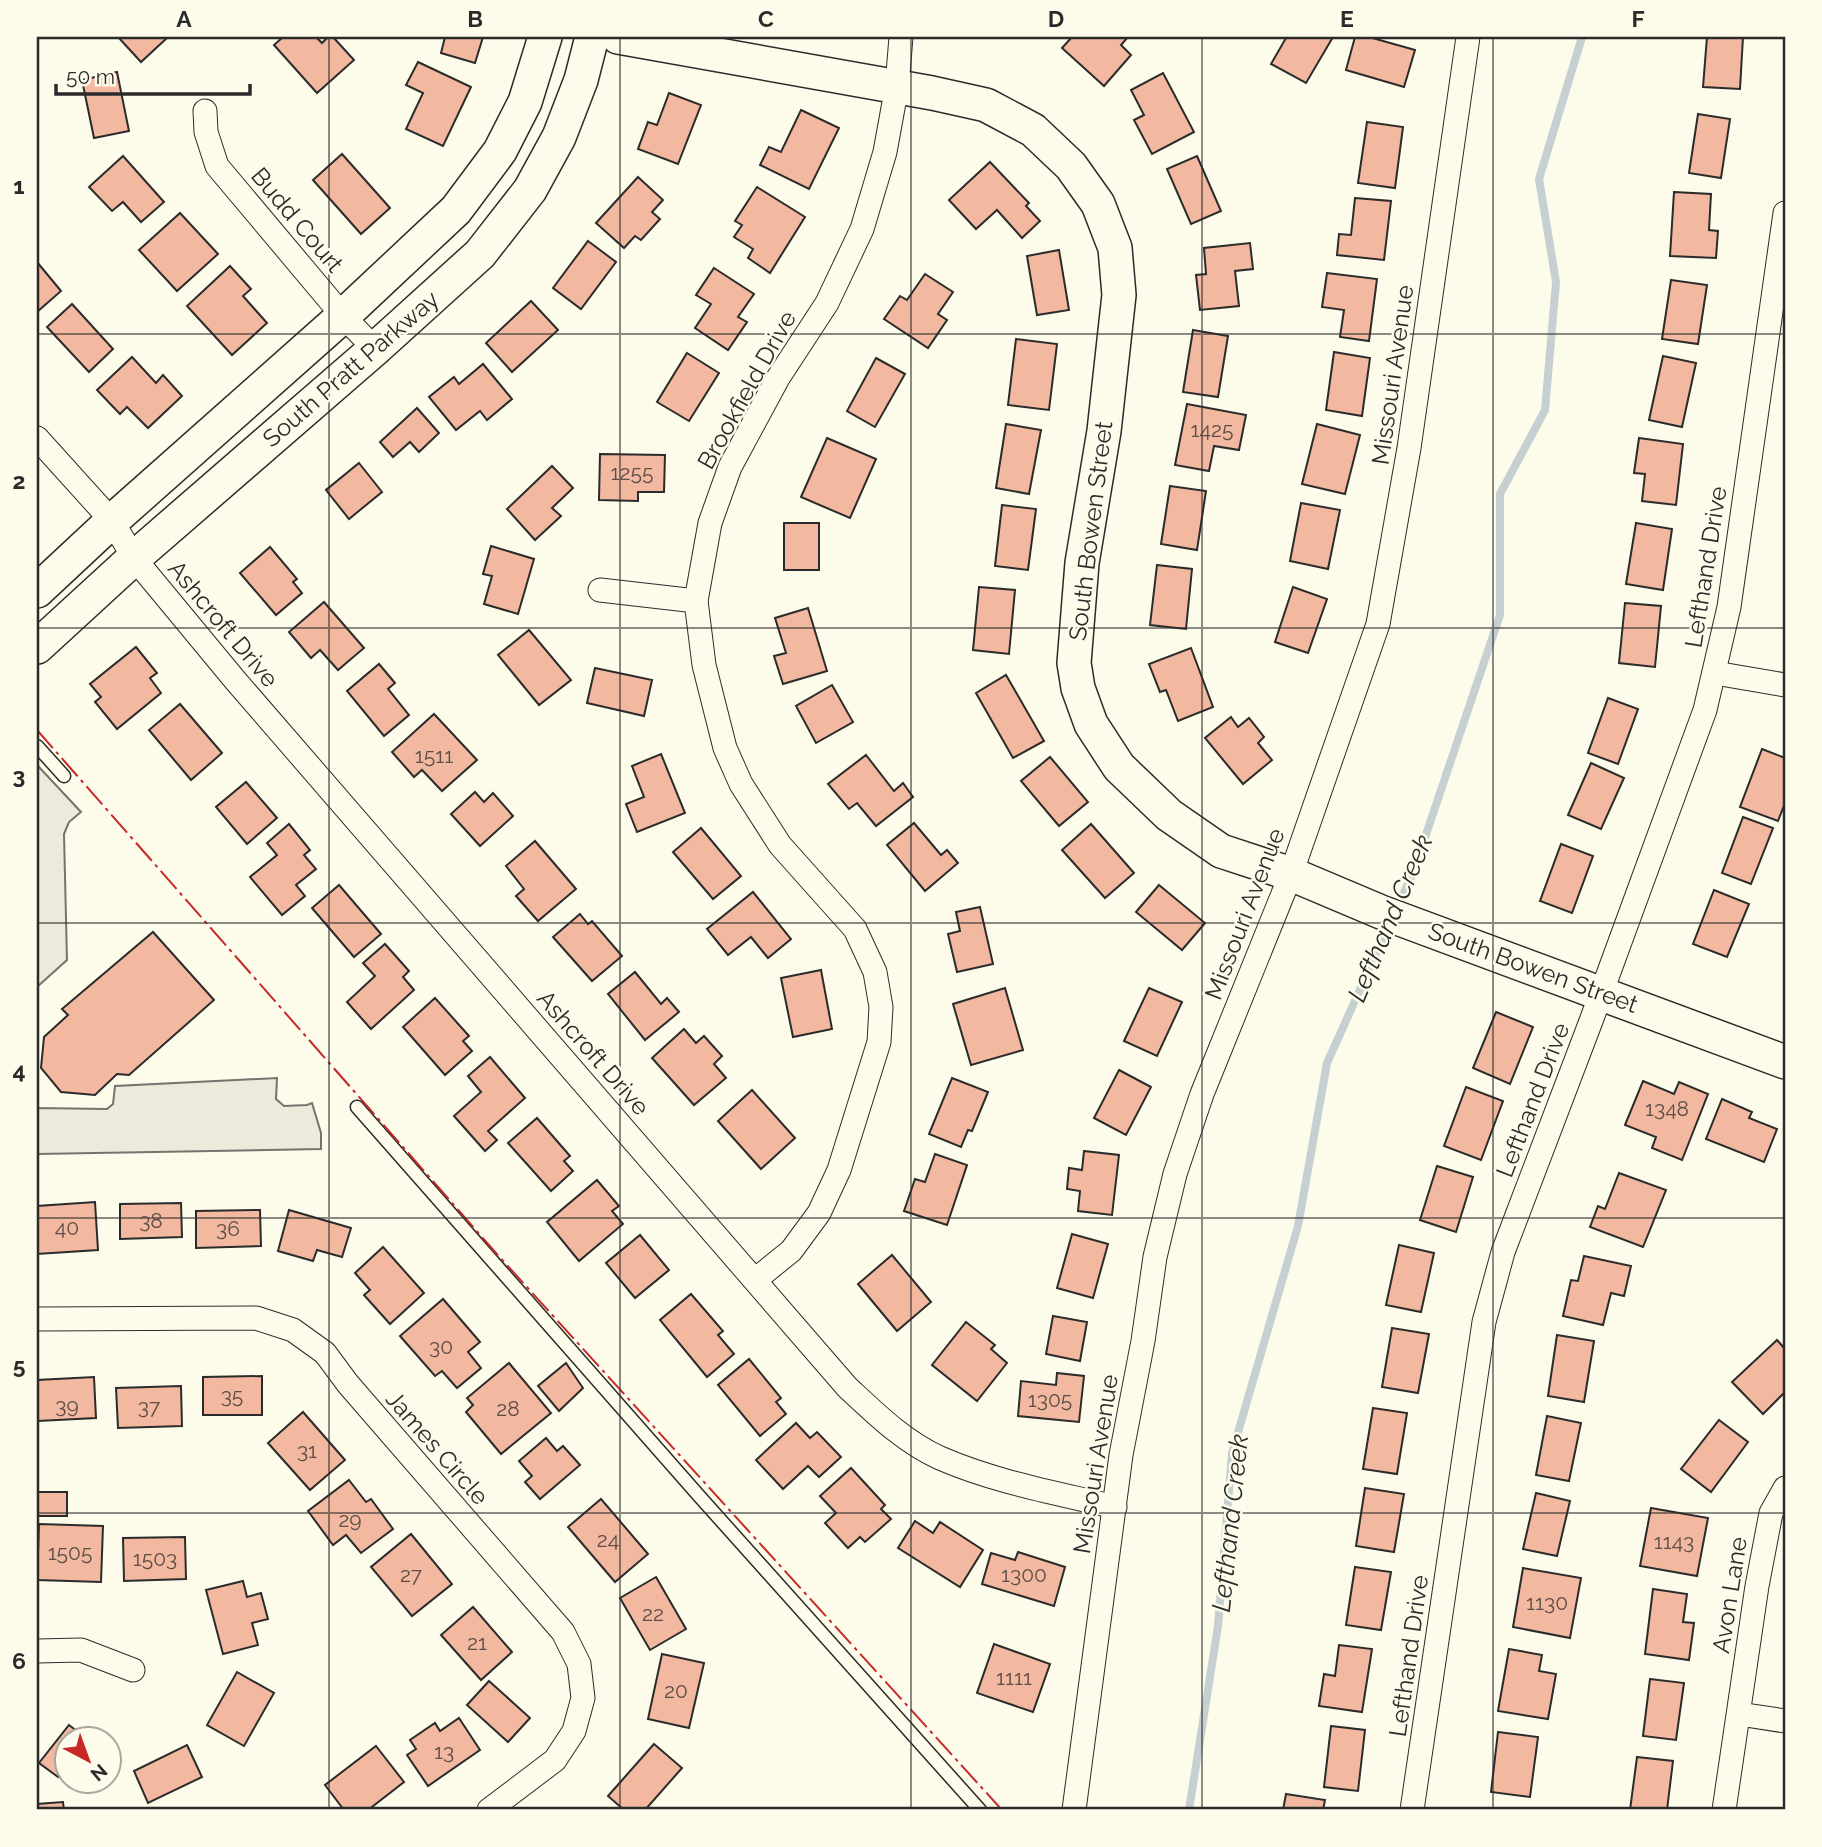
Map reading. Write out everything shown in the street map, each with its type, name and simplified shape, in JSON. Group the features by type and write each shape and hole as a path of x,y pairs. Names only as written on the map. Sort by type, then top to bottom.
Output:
{"street":[{"name":"South Pratt Parkway","path":"37,591 343,316 456,210 500,151 525,102 545,37"},
{"name":"South Pratt Parkway","path":"37,647 134,558 480,254 530,190 559,137 582,80 592,37"},
{"name":"South Bowen Street","path":"618,37 897,86 986,106 1033,130 1071,166 1098,204 1115,248 1119,295 1104,431 1082,563 1074,663 1078,688 1091,724 1119,767 1169,815 1221,851 1291,873 1381,912 1785,1062"},
{"name":"Brookfield Drive","path":"755,1280 790,1251 819,1213 839,1170 879,1042 881,1007 875,972 855,929 780,845 741,784 725,748 704,665 696,601 710,523 730,467 778,377 827,303 862,229 886,152 897,86 901,37"},
{"name":"Missouri Avenue","path":"1074,1810 1121,1455 1143,1340 1155,1256 1175,1174 1202,1094 1291,873 1377,624 1409,448 1468,37"},
{"name":"Budd Court","path":"205,111 206,132 218,166 343,316 375,349"},
{"name":"Lefthand Drive","path":"1412,1810 1484,1322 1503,1252 1705,710 1729,607 1774,369 1785,213"},
{"name":"Ashcroft Drive","path":"37,439 112,521 134,558 253,701 847,1387 889,1427 939,1457 1009,1481 1115,1507"},
{"path":"600,590 696,601"},
{"path":"1715,673 1785,685"},
{"name":"James Circle","path":"37,1318 256,1318 293,1330 325,1353 348,1384 563,1632 579,1664 583,1698 574,1731 555,1760 489,1810"},
{"name":"Avon Lane","path":"1724,1810 1770,1513 1785,1488"},
{"path":"37,1651 81,1650 133,1670"},
{"path":"1739,1714 1785,1721"}],"lane":[{"path":"37,746 64,776"},
{"path":"357,1107 980,1810"}],"shaded area":[{"path":"38,766 81,812 69,822 64,834 67,960 37,987"},
{"path":"277,1078 276,1099 284,1106 312,1103 321,1133 321,1149 37,1154 37,1108 107,1109 113,1104 115,1086"}],"building":[{"path":"118,37 166,37 167,38 141,62"},
{"path":"283,37 316,37 322,43 328,37 333,37 354,60 317,93 274,45"},
{"path":"445,37 483,37 475,63 441,53"},
{"path":"1072,37 1128,37 1121,45 1131,55 1104,86 1062,48"},
{"path":"1284,37 1333,37 1306,83 1271,64 1286,38"},
{"path":"1355,37 1369,37 1415,50 1404,87 1346,70"},
{"path":"1707,37 1743,37 1740,89 1703,87"},
{"path":"418,62 471,87 443,146 406,129 423,93 406,85"},
{"path":"117,72 129,131 94,138 82,80"},
{"path":"1163,73 1194,132 1152,154 1134,120 1144,115 1131,90"},
{"path":"669,93 701,105 678,164 638,149 648,122 657,125"},
{"path":"801,110 839,128 809,189 760,165 769,147 781,152"},
{"path":"1698,114 1730,119 1721,178 1689,173"},
{"path":"1367,122 1403,127 1395,188 1358,183"},
{"path":"342,154 390,208 361,234 313,180"},
{"path":"123,156 164,202 141,222 123,202 112,211 89,187"},
{"path":"1197,156 1221,211 1191,224 1167,169"},
{"path":"990,162 1029,203 1026,206 1040,221 1022,238 997,210 976,229 949,200"},
{"path":"638,177 663,200 652,212 660,219 641,240 635,236 624,248 596,223"},
{"path":"757,187 805,217 770,273 748,258 753,249 734,237 742,225 735,221"},
{"path":"1674,192 1711,194 1709,230 1718,231 1716,258 1670,256"},
{"path":"1355,198 1391,201 1384,260 1337,255 1339,234 1351,235"},
{"path":"180,213 218,254 177,291 139,250"},
{"path":"588,241 616,262 581,309 553,288"},
{"path":"1250,243 1253,269 1235,271 1239,306 1200,310 1196,275 1206,274 1204,248"},
{"path":"1059,250 1069,310 1037,315 1027,256"},
{"path":"37,262 61,291 37,312"},
{"path":"230,266 251,289 243,296 267,323 232,355 187,306"},
{"path":"714,268 754,294 738,317 747,322 728,350 695,328 711,304 696,295"},
{"path":"1327,273 1377,279 1369,341 1340,337 1344,310 1322,307"},
{"path":"925,274 953,292 938,314 947,320 928,348 884,319 900,296 907,300"},
{"path":"1671,280 1707,285 1698,344 1662,339"},
{"path":"531,301 558,330 512,372 486,343"},
{"path":"72,304 113,349 89,372 47,327"},
{"path":"1193,330 1228,336 1218,397 1183,392"},
{"path":"1016,339 1057,344 1049,410 1008,405"},
{"path":"1334,352 1370,358 1362,416 1326,410"},
{"path":"687,353 719,373 689,421 657,402"},
{"path":"1663,356 1696,363 1682,427 1649,420"},
{"path":"132,357 156,383 163,375 182,396 148,428 127,407 120,414 97,390"},
{"path":"876,358 905,374 875,427 847,411"},
{"path":"483,364 512,399 487,420 480,411 456,430 429,397 454,377 459,384"},
{"path":"1187,404 1246,415 1239,450 1214,446 1209,471 1175,465"},
{"path":"417,408 439,433 419,452 410,442 393,457 380,442"},
{"path":"1006,424 1041,430 1029,494 996,488"},
{"path":"1317,424 1360,435 1345,494 1302,484"},
{"path":"827,438 876,459 850,518 801,497"},
{"path":"1639,438 1683,444 1676,505 1642,501 1645,474 1634,473"},
{"path":"600,454 665,455 664,492 638,492 638,501 599,500"},
{"path":"359,463 382,492 349,519 326,490"},
{"path":"552,466 573,488 552,508 561,516 535,540 507,509"},
{"path":"1170,486 1206,491 1197,550 1161,544"},
{"path":"1301,503 1340,510 1328,569 1290,561"},
{"path":"1002,505 1036,509 1028,570 995,566"},
{"path":"784,523 819,523 819,570 784,570"},
{"path":"1636,523 1672,529 1663,590 1626,584"},
{"path":"491,546 534,559 518,614 484,604 492,576 483,574"},
{"path":"270,547 297,579 293,582 302,593 276,615 240,573"},
{"path":"1157,565 1192,569 1186,629 1150,625"},
{"path":"979,587 1015,590 1009,654 973,650"},
{"path":"1293,587 1327,599 1308,653 1275,642"},
{"path":"324,602 364,648 338,670 320,650 311,658 289,632"},
{"path":"1625,603 1661,606 1655,667 1619,663"},
{"path":"808,608 827,671 783,684 774,656 786,653 775,618"},
{"path":"529,630 571,680 539,705 498,655"},
{"path":"136,647 157,673 150,678 161,693 117,729 95,702 101,697 90,684"},
{"path":"1191,648 1213,707 1178,721 1166,690 1160,692 1149,664"},
{"path":"379,664 395,683 388,689 409,715 384,736 347,691"},
{"path":"595,668 652,680 644,716 587,703"},
{"path":"1006,675 1044,741 1013,758 976,693"},
{"path":"832,685 853,722 816,743 796,706"},
{"path":"1608,698 1638,709 1618,764 1588,753"},
{"path":"180,704 222,753 191,780 149,730"},
{"path":"434,714 477,760 442,791 422,770 414,777 392,752"},
{"path":"1231,717 1238,727 1249,718 1264,737 1258,743 1272,760 1243,784 1205,738"},
{"path":"1762,749 1785,758 1785,803 1778,821 1740,807"},
{"path":"661,754 685,813 637,832 626,804 644,797 632,766"},
{"path":"866,755 894,791 903,783 913,797 876,826 857,803 849,809 828,784"},
{"path":"1050,757 1088,802 1059,826 1021,781"},
{"path":"1591,763 1624,778 1601,829 1568,815"},
{"path":"246,782 277,818 247,844 216,807"},
{"path":"475,792 484,802 493,793 513,816 480,846 451,814"},
{"path":"1743,817 1773,828 1751,884 1722,873"},
{"path":"914,823 941,855 947,850 958,863 925,891 887,845"},
{"path":"289,824 310,850 304,855 316,869 296,885 305,896 282,915 250,877 277,855 267,843"},
{"path":"1091,824 1134,873 1105,898 1062,850"},
{"path":"701,828 741,876 713,899 673,852"},
{"path":"535,841 576,889 538,921 516,896 524,889 506,866"},
{"path":"1561,844 1593,856 1572,913 1540,901"},
{"path":"339,885 381,934 354,957 312,908"},
{"path":"1159,885 1205,923 1182,950 1136,912"},
{"path":"1714,890 1749,904 1727,957 1693,944"},
{"path":"753,892 791,939 768,958 751,937 728,955 707,929"},
{"path":"980,907 993,964 957,972 948,934 960,931 956,912"},
{"path":"580,914 588,924 592,921 622,956 592,981 553,937"},
{"path":"153,932 214,1000 129,1075 117,1074 95,1095 61,1092 41,1068 44,1037 68,1015 62,1009"},
{"path":"385,944 409,971 403,977 414,990 371,1029 347,1002 375,976 363,963"},
{"path":"821,970 832,1029 793,1037 781,978"},
{"path":"635,972 661,1004 667,998 679,1012 645,1040 608,994"},
{"path":"1005,988 1023,1050 971,1065 953,1004"},
{"path":"1149,988 1182,1002 1157,1056 1124,1041"},
{"path":"435,998 469,1036 463,1041 472,1051 445,1075 403,1027"},
{"path":"1496,1012 1533,1027 1510,1084 1473,1068"},
{"path":"684,1029 696,1043 704,1036 722,1056 714,1064 726,1078 694,1105 652,1058"},
{"path":"490,1057 525,1098 488,1131 497,1140 485,1151 454,1116 481,1092 468,1076"},
{"path":"1119,1070 1151,1087 1126,1135 1094,1118"},
{"path":"952,1078 988,1092 972,1131 968,1130 961,1147 929,1134"},
{"path":"1643,1081 1674,1094 1679,1082 1708,1094 1682,1160 1652,1148 1656,1137 1625,1125"},
{"path":"1466,1087 1503,1101 1481,1160 1444,1146"},
{"path":"752,1090 795,1138 761,1169 718,1121"},
{"path":"1722,1099 1752,1112 1749,1118 1777,1129 1764,1162 1706,1139"},
{"path":"537,1118 570,1156 564,1161 573,1171 551,1191 508,1143"},
{"path":"1084,1151 1119,1155 1112,1215 1078,1211 1080,1191 1067,1189 1069,1168 1082,1170"},
{"path":"935,1154 967,1165 947,1225 904,1211 915,1179 925,1182"},
{"path":"1437,1166 1473,1177 1456,1232 1420,1220"},
{"path":"1619,1173 1666,1190 1643,1247 1590,1227 1598,1206 1605,1209"},
{"path":"597,1180 619,1206 612,1211 623,1224 579,1261 547,1222"},
{"path":"95,1202 98,1250 37,1254 37,1206"},
{"path":"181,1203 182,1237 120,1239 120,1204"},
{"path":"260,1210 261,1246 196,1248 196,1211"},
{"path":"289,1210 351,1228 342,1257 317,1250 313,1261 278,1251"},
{"path":"1072,1234 1108,1244 1093,1298 1057,1288"},
{"path":"640,1235 669,1270 635,1298 606,1263"},
{"path":"1399,1245 1434,1253 1421,1312 1386,1305"},
{"path":"383,1247 424,1293 390,1324 364,1295 370,1290 355,1273"},
{"path":"892,1255 931,1302 897,1331 858,1284"},
{"path":"1584,1256 1631,1266 1624,1296 1611,1293 1603,1325 1563,1316 1571,1280 1578,1281"},
{"path":"691,1294 723,1331 718,1335 734,1354 707,1377 660,1320"},
{"path":"443,1299 480,1342 468,1352 481,1368 457,1388 442,1371 435,1376 400,1336"},
{"path":"1053,1316 1087,1322 1080,1361 1046,1354"},
{"path":"966,1322 995,1345 991,1349 1007,1363 977,1401 932,1365"},
{"path":"1392,1328 1429,1334 1418,1393 1382,1387"},
{"path":"1557,1335 1594,1341 1584,1402 1548,1396"},
{"path":"1777,1340 1785,1349 1785,1392 1763,1414 1732,1382"},
{"path":"749,1359 781,1398 776,1402 786,1414 760,1436 718,1385"},
{"path":"509,1363 551,1413 501,1454 466,1412 473,1405 467,1398"},
{"path":"566,1363 583,1388 559,1411 538,1386"},
{"path":"1057,1373 1084,1376 1079,1422 1018,1416 1021,1381 1056,1385"},
{"path":"262,1376 262,1415 203,1415 203,1377"},
{"path":"94,1377 96,1418 38,1421 37,1380"},
{"path":"181,1386 182,1426 118,1428 116,1388"},
{"path":"1373,1408 1407,1413 1397,1474 1363,1469"},
{"path":"303,1412 345,1460 310,1490 268,1443"},
{"path":"1547,1416 1581,1423 1569,1481 1536,1475"},
{"path":"1719,1420 1748,1442 1711,1492 1681,1469"},
{"path":"796,1423 810,1438 817,1432 841,1457 819,1477 808,1466 783,1489 756,1460"},
{"path":"546,1438 557,1451 563,1446 580,1465 540,1499 525,1482 532,1476 519,1461"},
{"path":"851,1468 885,1505 881,1509 891,1519 865,1542 860,1537 848,1548 825,1523 836,1513 820,1496"},
{"path":"349,1480 366,1502 371,1499 393,1529 361,1553 346,1535 333,1545 308,1511"},
{"path":"1365,1488 1404,1494 1394,1552 1356,1546"},
{"path":"37,1492 67,1492 67,1516 38,1516"},
{"path":"1536,1493 1570,1501 1557,1556 1523,1549"},
{"path":"601,1499 648,1554 615,1582 568,1527"},
{"path":"1651,1508 1708,1518 1697,1576 1640,1566"},
{"path":"915,1521 933,1533 940,1522 983,1550 960,1587 898,1548"},
{"path":"39,1524 103,1526 101,1582 37,1580"},
{"path":"411,1534 452,1584 412,1616 371,1567"},
{"path":"185,1537 186,1579 124,1581 123,1538"},
{"path":"1018,1552 1065,1567 1054,1606 982,1584 991,1553 1015,1560"},
{"path":"1355,1567 1391,1572 1381,1630 1346,1625"},
{"path":"1523,1568 1581,1578 1570,1638 1513,1627"},
{"path":"656,1577 686,1629 650,1650 620,1598"},
{"path":"243,1581 247,1597 261,1593 268,1619 252,1623 258,1645 223,1654 206,1590"},
{"path":"1653,1589 1687,1594 1683,1622 1694,1623 1689,1660 1645,1654"},
{"path":"473,1607 512,1652 481,1680 441,1635"},
{"path":"994,1644 1050,1664 1033,1712 977,1693"},
{"path":"1339,1645 1372,1649 1362,1712 1319,1706 1324,1674 1335,1676"},
{"path":"1509,1649 1542,1655 1539,1671 1556,1674 1548,1719 1498,1711"},
{"path":"662,1654 704,1663 689,1728 648,1719"},
{"path":"237,1672 274,1693 244,1746 207,1725"},
{"path":"1650,1679 1684,1683 1676,1740 1643,1736"},
{"path":"489,1681 530,1718 508,1742 467,1705"},
{"path":"459,1718 480,1750 428,1786 407,1755 416,1749 410,1740 435,1723 440,1731"},
{"path":"1331,1726 1365,1730 1358,1791 1324,1787"},
{"path":"1498,1732 1538,1737 1530,1797 1491,1792"},
{"path":"654,1744 682,1768 645,1810 624,1810 608,1796"},
{"path":"187,1745 202,1777 148,1803 134,1771"},
{"path":"376,1746 404,1782 368,1810 344,1810 325,1785"},
{"path":"52,1747 52,1773 39,1763"},
{"path":"1637,1757 1673,1761 1667,1810 1630,1810"},
{"path":"1286,1794 1325,1800 1323,1810 1283,1810"},
{"path":"63,1802 64,1810 37,1810 37,1804"}],"waterway":[{"name":"Lefthand Creek","path":"1396,910 1413,873 1500,615 1500,494 1545,410 1556,282 1539,179 1582,37"},
{"name":"Lefthand Creek","path":"1189,1810 1218,1626 1232,1453 1298,1226 1327,1063 1389,925"}],"power":[{"path":"37,730 496,1253 1002,1810"}]}
